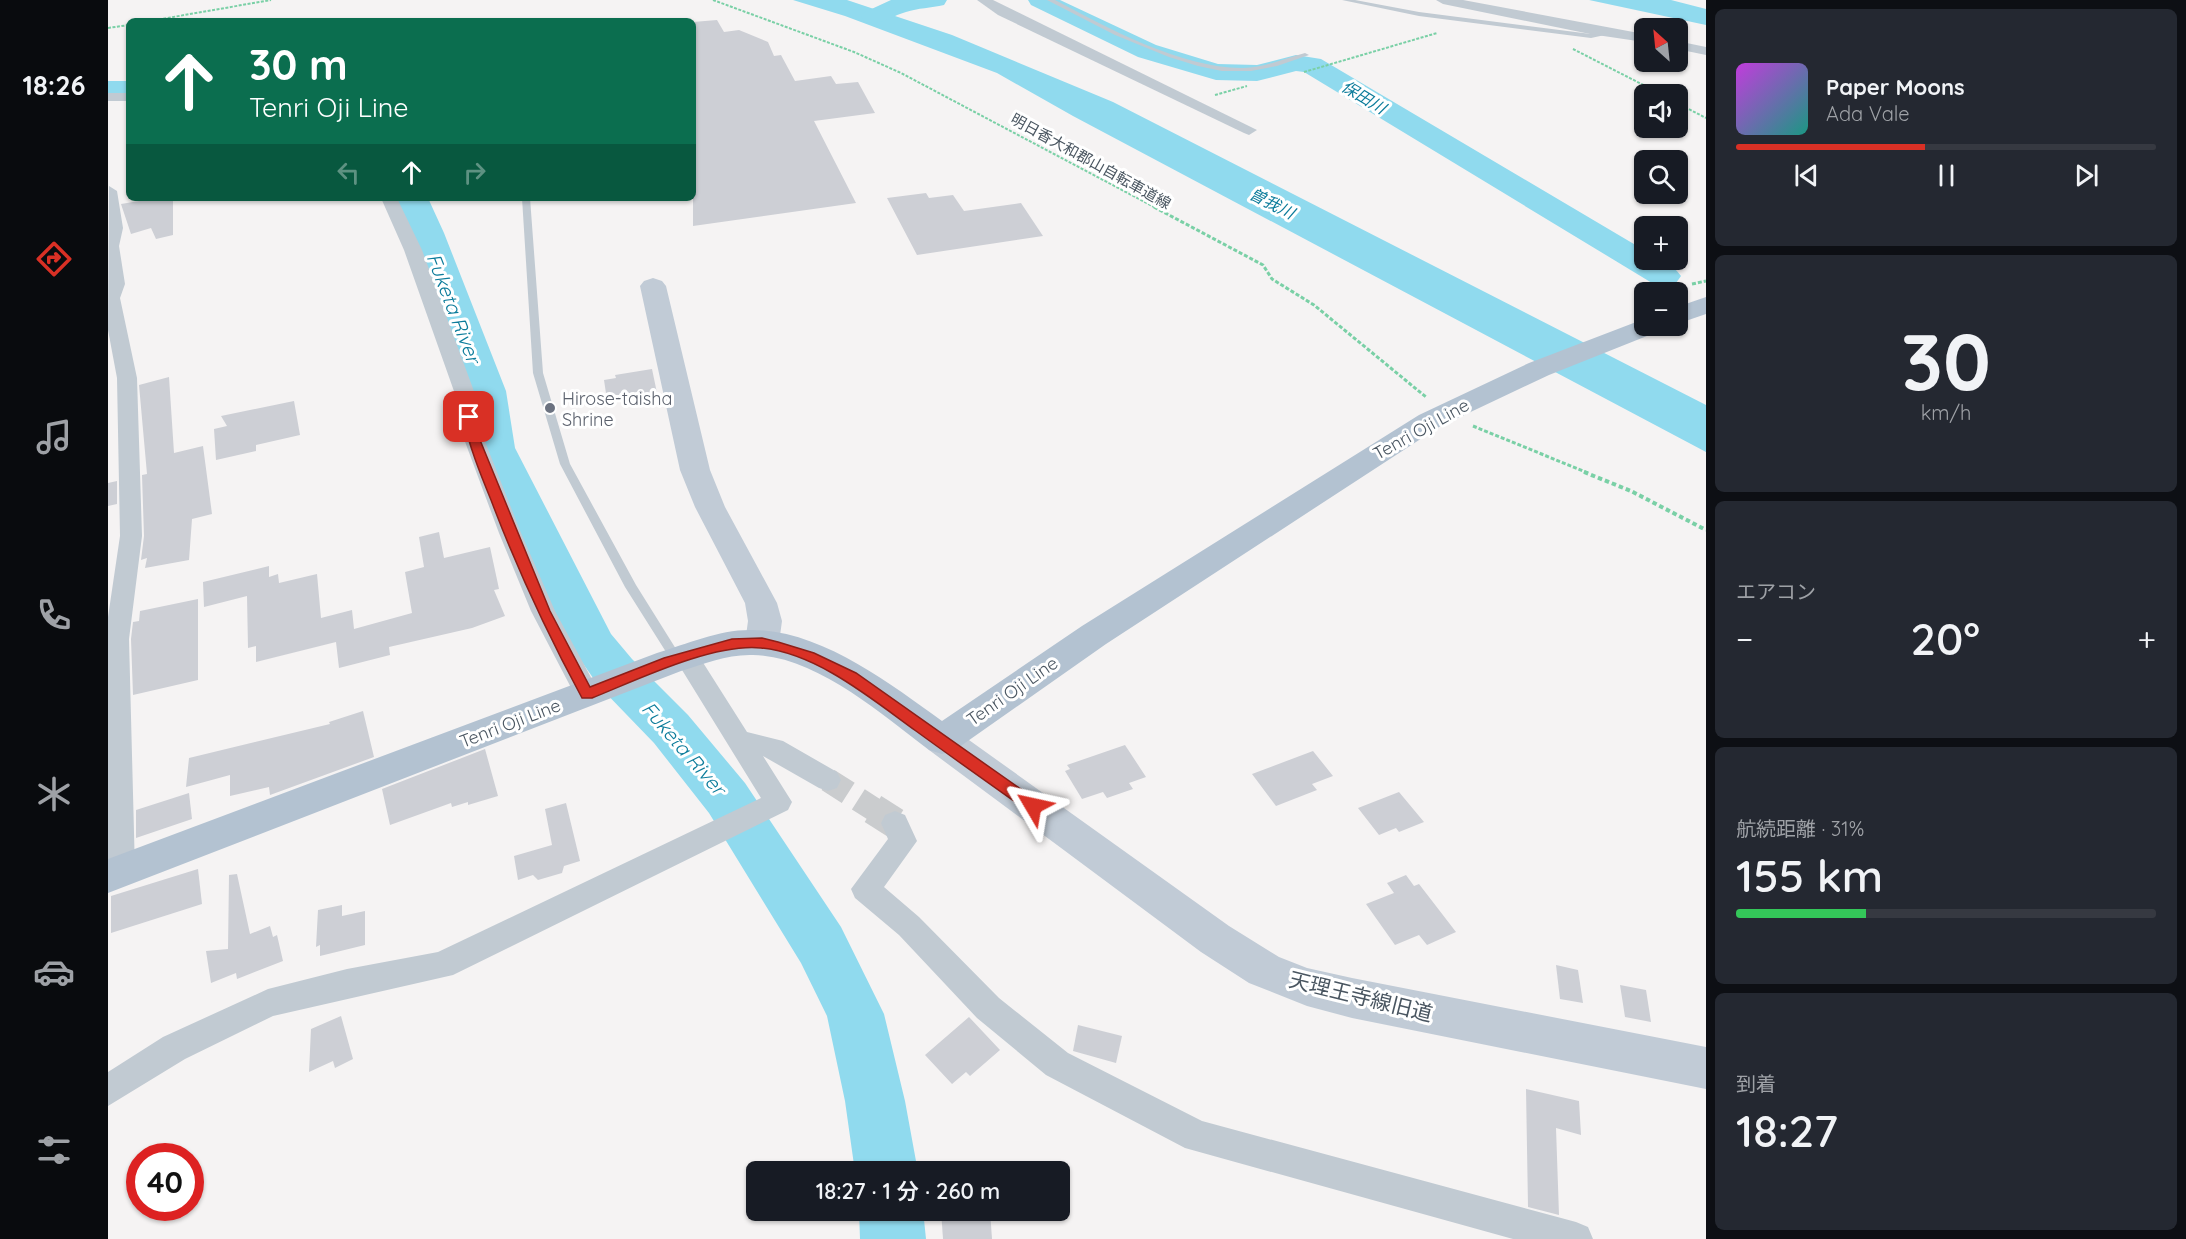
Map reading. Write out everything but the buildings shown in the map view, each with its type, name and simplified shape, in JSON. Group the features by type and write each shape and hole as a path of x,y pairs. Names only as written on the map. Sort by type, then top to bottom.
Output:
{"main road":[{"path":"1688,306 1699,295"},
{"name":"Tenri Oji Line","path":"115,874 681,658 732,644 762,643 795,651 851,677 942,740 1094,635 1429,421 1496,388 1634,331"}],"street":[{"path":"984,0 1003,12 1249,130"},
{"path":"1443,0 1634,36"},
{"path":"1688,47 1706,51"},
{"path":"108,97 126,97"},
{"path":"115,874 117,639 131,536 111,298 116,284 110,246 114,228 109,191 126,190"},
{"path":"390,201 413,250 465,394 474,440 510,533 543,611 595,691"},
{"path":"653,286 695,470 710,507 761,603 765,621 762,643"},
{"path":"108,1090 174,1047 268,1003 347,983 442,966 778,802 681,658"},
{"path":"738,740 774,748 828,780"},
{"name":"天理王寺線旧道","path":"942,740 1215,939 1264,970 1307,987 1352,998 1706,1068"},
{"path":"895,823 903,841 865,889 909,927 988,1008 1057,1064 1197,1136 1576,1239"}],"lane":[{"path":"1050,0 1158,51 1222,69 1255,69 1305,55"},
{"path":"1345,0 1419,14 1591,36 1611,33"},
{"path":"526,201 538,372 565,464 631,587 681,658"}],"path":[{"path":"167,18 271,0"},
{"name":"明日香大和郡山自転車道線","path":"713,0 844,48 901,73 1263,265 1272,279 1314,305 1426,397"},
{"path":"108,28 126,25"},
{"path":"1298,73 1444,30"},
{"path":"1571,48 1641,84"},
{"path":"1215,98 1215,93 1257,83"},
{"path":"1688,109 1706,118"},
{"path":"1699,295 1706,281"},
{"path":"1473,426 1631,491 1706,530"}],"water":[{"name":"曽我川","path":"793,0 847,0 952,35 1113,102 1706,405 1706,452 1073,116 997,73 845,16"},
{"path":"1589,0 1671,0 1706,9 1706,25 1688,21 1688,18 1673,18"}],"waterway":[{"name":"保田川","path":"874,17 900,5 935,0"},
{"name":"保田川","path":"1040,0 1147,51 1216,72 1257,73 1296,63 1311,65 1664,276"},
{"name":"Fuketa River","path":"108,89 126,89"},
{"name":"Fuketa River","path":"413,201 428,233 487,391 495,448 593,645 615,672 671,729 727,798 821,945 855,1014 875,1101 885,1161"},
{"name":"Fuketa River","path":"892,1221 893,1239"}],"tunnel":[{"path":"828,780 875,810"},
{"path":"873,809 895,823"}],"place":[{"name":"Hirose-taisha Shrine","path":"550,408"}],"route":[{"path":"469,417 474,440 543,611 587,694 669,662 732,644 762,643 795,651 851,677 1033,806"}]}
